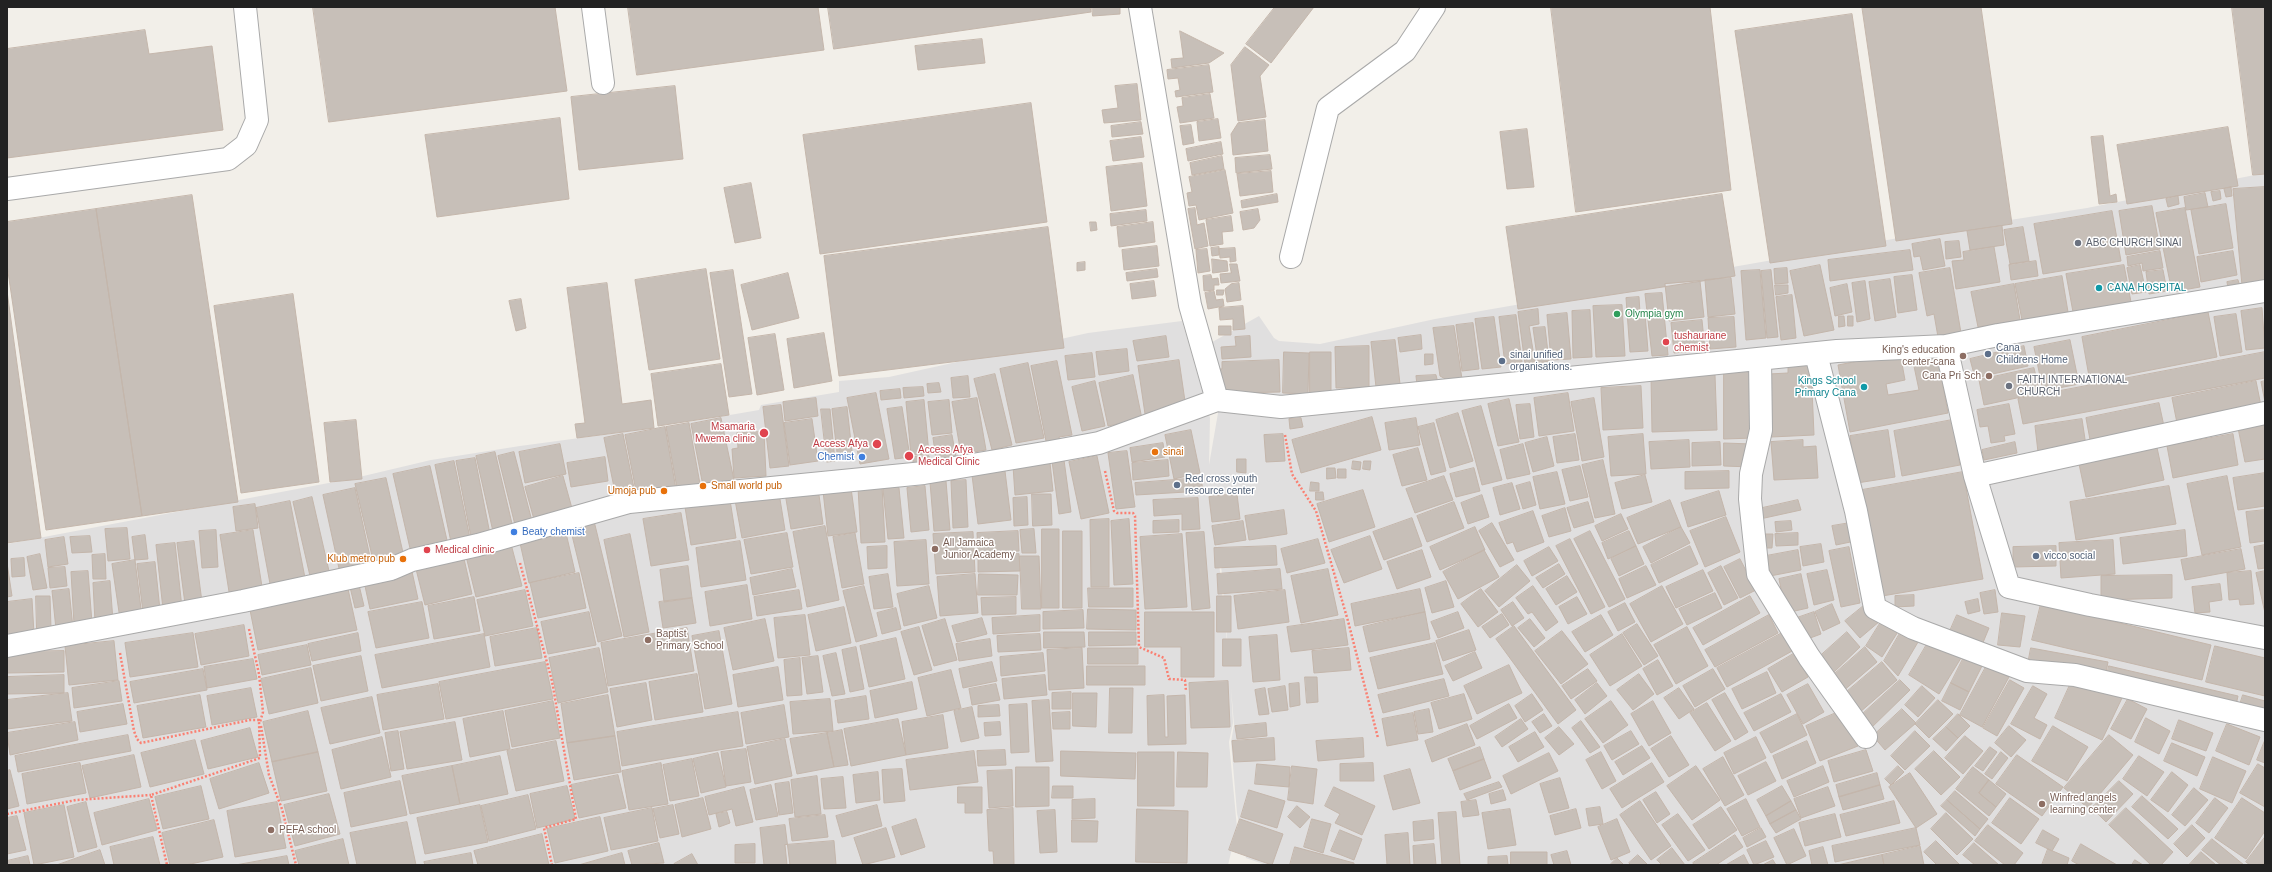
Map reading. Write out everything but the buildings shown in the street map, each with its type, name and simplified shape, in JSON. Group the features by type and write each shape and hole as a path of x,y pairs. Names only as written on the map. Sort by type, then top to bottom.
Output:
{"street":[{"path":"7,189 228,159 246,145 257,120 245,7"},
{"path":"593,7 603,83"},
{"path":"1140,7 1190,305 1217,400"},
{"path":"1291,258 1328,108 1406,51 1434,7"},
{"path":"7,646 243,601 391,569 412,560 513,535 629,502 924,472 1099,443 1217,400 1281,407 1816,354 1946,346 1998,335 2265,291"},
{"path":"1946,346 1975,476 2009,587 2090,605 2265,638"},
{"path":"1816,354 1856,511 1875,608 1913,628 2027,671 2075,675 2265,720"},
{"path":"1760,360 1761,430 1751,474 1750,499 1758,574 1809,657 1866,737"},
{"path":"1975,476 2265,414"}],"path":[{"path":"1281,407 1292,474 1316,511 1348,620 1378,738"},
{"path":"1099,443 1114,511 1116,513 1133,513 1134,516 1139,647 1164,658 1169,679 1185,680 1186,691"},
{"path":"513,535 552,681 576,819 544,828 552,865"},
{"path":"7,814 76,800 151,795 260,758 259,720 263,712 259,674 243,601"},
{"path":"115,625 134,730 137,740 141,743 250,720 259,720"},
{"path":"259,720 269,775 282,809 296,865"},
{"path":"151,795 167,865"}],"shaded area":[{"path":"2265,173 2265,865 1266,865 1246,858 1237,813 1231,742 1234,725 1231,688 1233,723 1229,742 1237,828 1228,865 7,865 7,544 355,478 431,460 520,446 654,428 759,410 761,405 839,392 839,381 889,377 1088,333 1182,321 1210,418 1209,465 1218,413 1196,351 1259,316 1274,338 1279,341 1320,344 1435,319 1933,232 2087,208","holes":["1215,536 1221,564 1229,661 1218,552"]}],"place":[{"name":"ABC CHURCH SINAI","path":"2078,243"},
{"name":"CANA HOSPITAL","path":"2099,288"},
{"name":"Olympia gym","path":"1617,314"},
{"name":"tushauriane chemist","path":"1666,342"},
{"name":"Cana Childrens Home","path":"1988,354"},
{"name":"King's education center-cana","path":"1963,356"},
{"name":"sinai unified organisations.","path":"1502,361"},
{"name":"Cana Pri Sch","path":"1989,376"},
{"name":"FAITH INTERNATIONAL CHURCH","path":"2009,386"},
{"name":"Kings School Primary Cana","path":"1864,387"},
{"name":"Msamaria Mwema clinic","path":"764,433"},
{"name":"Access Afya","path":"877,444"},
{"name":"sinai","path":"1155,452"},
{"name":"Access Afya Medical Clinic","path":"909,456"},
{"name":"Chemist","path":"862,457"},
{"name":"Red cross youth resource center","path":"1177,485"},
{"name":"Small world pub","path":"703,486"},
{"name":"Umoja pub","path":"664,491"},
{"name":"Beaty chemist","path":"514,532"},
{"name":"All Jamaica Junior Academy","path":"935,549"},
{"name":"Medical clinic","path":"427,550"},
{"name":"vicco social","path":"2036,556"},
{"name":"Klub metro pub","path":"403,559"},
{"name":"Baptist Primary School","path":"648,640"},
{"name":"Winfred angels learning center","path":"2042,804"},
{"name":"PEFA school","path":"271,830"}]}
